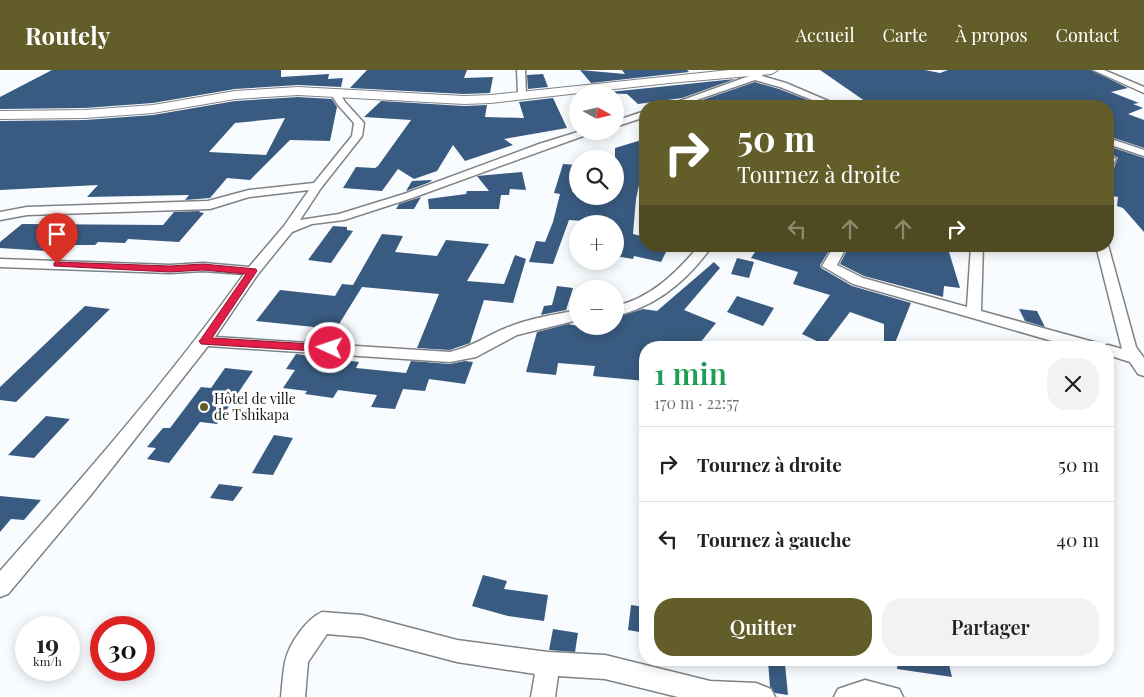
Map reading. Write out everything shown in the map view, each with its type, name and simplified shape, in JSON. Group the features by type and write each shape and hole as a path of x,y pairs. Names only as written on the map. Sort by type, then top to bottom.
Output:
{"main road":[{"path":"0,115 84,114 153,109 257,93 298,91 464,100 669,79 763,73"}],"street":[{"path":"521,70 523,94"},
{"path":"1097,70 1144,90"},
{"path":"688,100 763,73 782,85 820,100"},
{"path":"0,587 83,490 204,341 253,271 288,230 317,186 357,136 359,123 341,104 336,94"},
{"path":"624,121 639,116"},
{"path":"288,230 310,221 340,217 408,196 569,138"},
{"path":"1114,143 1144,153"},
{"path":"0,216 27,211 210,205 233,195 317,186"},
{"path":"624,310 647,300 685,271 701,252"},
{"path":"837,252 829,266 858,281 1071,341"},
{"path":"974,314 977,252"},
{"path":"1103,252 1138,356"},
{"path":"0,263 170,269 203,267 253,271"},
{"path":"204,341 450,356 472,353 512,331 569,317"},
{"path":"1114,351 1138,356"},
{"path":"293,697 297,660 307,642 322,623 362,626 457,651 548,664 604,667 710,693 763,697"},
{"path":"543,697 548,664"},
{"path":"846,697 865,692 891,697"}],"building":[{"path":"52,70 281,70 281,77 329,74 328,79 343,78 341,87 298,85 235,89 153,103 85,108 0,109 0,97"},
{"path":"367,70 467,70 464,78 493,77 490,93 464,94 350,88"},
{"path":"580,70 625,74 622,70 687,70 689,72 591,83"},
{"path":"820,70 925,70 940,73 948,70 1091,70 1128,88 1111,92 1139,103 1133,104 1143,108 1128,114 1144,120 1144,148 1114,138 1114,100 863,100"},
{"path":"543,74 548,87 528,89 527,75"},
{"path":"735,79 682,98 639,100 638,104 627,94 624,94 624,91"},
{"path":"755,82 807,100 703,100"},
{"path":"298,97 332,99 337,107 330,141 290,140 250,180 227,178 210,198 185,200 189,195 87,197 98,185 0,190 0,121 85,120 153,115 235,101","holes":["285,118 266,155 209,152 235,123"]},
{"path":"553,98 567,128 504,139 513,145 465,161 453,145 437,171 414,179 398,169 382,191 343,188 356,167 375,168 378,166 411,120 364,117 381,101 464,106 487,105 485,117 524,118 519,102"},
{"path":"639,141 639,185 633,234 639,236 639,252 666,252 661,262 634,256 633,259 624,258 624,215 569,215 569,220 553,264 529,262 536,241 545,242 553,222 560,194 554,193 563,164 569,164 569,205 624,205 624,150 615,150 615,148"},
{"path":"1114,148 1144,158 1144,232 1123,208 1117,206 1118,197 1114,196 1114,168 1118,158 1114,155"},
{"path":"522,172 526,190 510,189 509,195 501,195 499,209 429,209 428,199 466,194 467,191 489,191 477,176"},
{"path":"432,180 430,182 406,191 412,181"},
{"path":"421,197 414,209 396,209 399,204"},
{"path":"200,211 204,213 179,242 128,239 125,243 98,242 95,245 54,245 47,251 0,248 0,242 22,224 163,225 174,212"},
{"path":"333,226 347,227 347,230 353,231 331,263 308,260"},
{"path":"382,234 403,236 395,252 437,256 446,240 489,244 467,281 504,284 515,255 526,259 513,303 484,300 470,343 450,350 417,348 439,294 362,287 328,342 304,341 314,327 256,321 280,290 335,296 342,284 353,285"},
{"path":"755,252 828,252 820,265 821,268 852,286 911,303 896,341 884,341 884,324 850,312 828,341 817,341 802,334 830,295 793,284 798,272 751,258"},
{"path":"846,252 949,252 960,288 944,286 943,297 864,276 840,264"},
{"path":"737,258 754,262 749,278 731,274"},
{"path":"714,262 720,268 684,310 716,323 702,341 639,341 639,380 593,376 595,366 558,363 556,375 526,372 537,332 568,324 569,335 624,335 624,315 643,309 657,311"},
{"path":"557,286 569,288 569,301 566,310 541,315 544,306 552,305"},
{"path":"737,296 774,308 763,326 727,312"},
{"path":"85,306 110,309 16,402 0,400 0,387"},
{"path":"1019,309 1037,311 1045,327 1025,321"},
{"path":"296,354 359,362 356,368 406,373 411,361 450,364 465,361 473,362 465,384 429,379 425,391 403,389 395,409 371,407 377,395 338,390 333,398 305,394 307,391 283,388 295,370 286,369"},
{"path":"225,368 253,371 217,424 200,422 169,463 147,459 156,448 147,447 163,428 170,428 201,387 211,388"},
{"path":"46,416 70,419 34,458 8,455"},
{"path":"274,435 293,438 273,475 252,473"},
{"path":"219,484 243,487 233,501 210,498"},
{"path":"0,496 41,500 24,520 11,519 0,532"},
{"path":"483,575 507,581 504,589 548,595 544,621 508,616 472,606"},
{"path":"631,605 639,606 639,632 628,630"},
{"path":"553,629 578,633 575,652 549,650"},
{"path":"768,666 785,666 788,695 775,693 770,687"},
{"path":"897,666 949,666 952,677 897,669"}],"place":[{"name":"Hôtel de ville de Tshikapa","path":"204,407"}],"route":[{"path":"57,264 170,269 203,267 253,271 204,341 330,348"}]}
